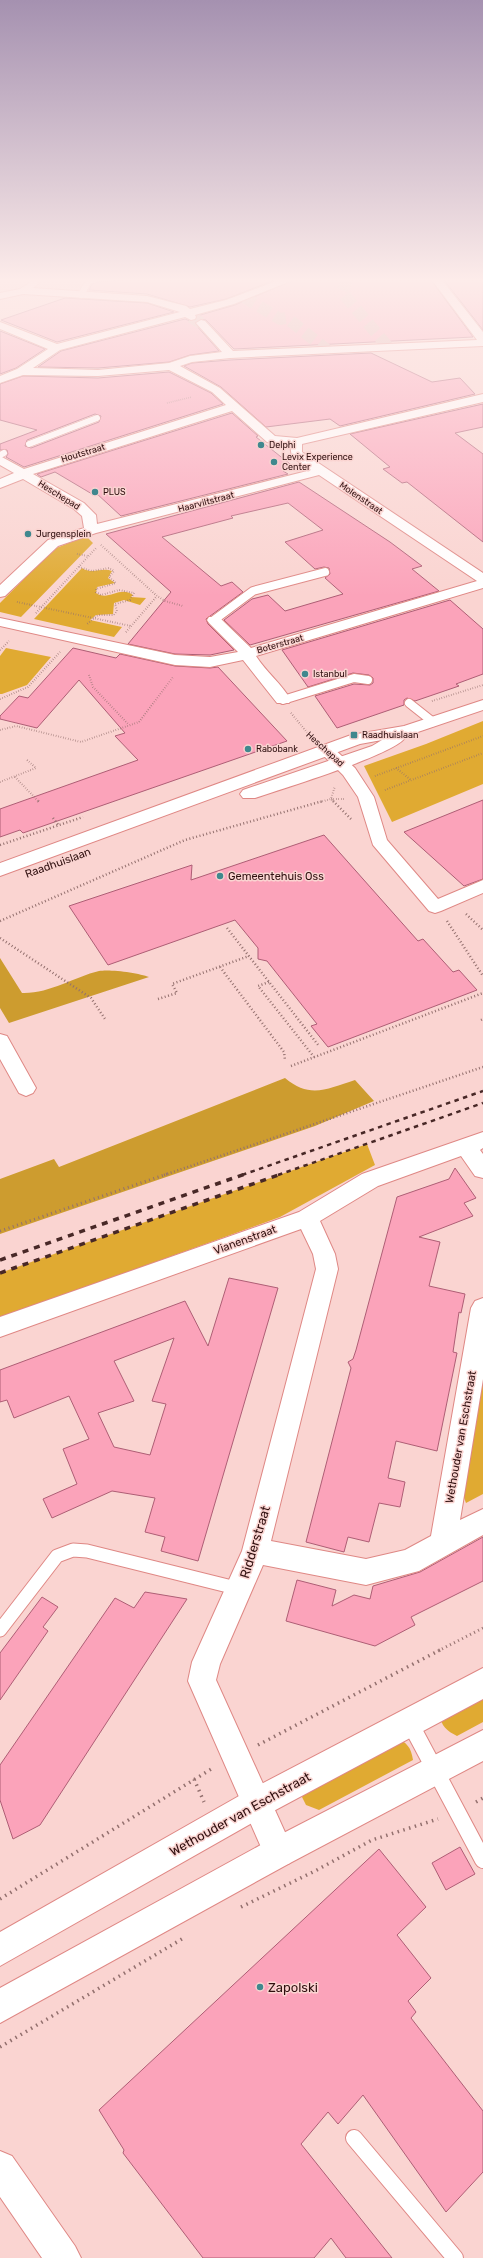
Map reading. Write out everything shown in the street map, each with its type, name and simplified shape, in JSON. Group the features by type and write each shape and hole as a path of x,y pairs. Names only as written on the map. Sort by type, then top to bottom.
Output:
{"street":[{"path":"207,385 216,390 271,439 297,442 483,398"},
{"name":"Houtstraat","path":"0,484 49,464 234,406"},
{"name":"Molenstraat","path":"297,442 294,448 296,454 483,579"},
{"name":"Heschepad","path":"1,456 24,473 79,506 89,515 91,530"},
{"name":"Haarviltstraat","path":"0,593 53,543 91,530 321,471"},
{"name":"Boterstraat","path":"0,622 185,661 210,662 247,654 483,584"},
{"path":"214,620 242,645 256,668 278,691 283,700"},
{"name":"Raadhuislaan","path":"0,870 357,739 407,731 483,705"},
{"name":"Raadhuislaan","path":"0,884 259,790 321,771 378,750 407,731"},
{"name":"Heschepad","path":"326,750 341,763 366,797 379,841 435,907"},
{"path":"435,907 483,886"},
{"path":"0,1041 26,1088"},
{"path":"474,1143 483,1170"},
{"name":"Vianenstraat","path":"0,1327 307,1218 370,1180 474,1143"},
{"name":"Ridderstraat","path":"279,1852 202,1681 206,1662 240,1589 254,1552 328,1268 324,1254 307,1218"},
{"name":"Wethouder van Eschstraat","path":"443,1543 483,1308"},
{"path":"254,1552 366,1572 410,1562 483,1521"},
{"name":"Wethouder van Eschstraat","path":"0,1950 257,1803 483,1684"},
{"path":"0,2006 279,1852 483,1745"},
{"path":"0,2168 63,2258"}],"lane":[{"path":"29,444 97,418"},
{"path":"214,620 253,591 325,572"},
{"path":"283,700 354,678 368,680"},
{"path":"409,703 432,722"},
{"path":"0,1630 57,1556 73,1550 87,1551 240,1589"},
{"path":"410,1723 483,1860"},
{"path":"354,2138 455,2258"}],"path":[{"path":"23,627 100,544 157,596 165,601 183,606"},
{"path":"75,554 88,556"},
{"path":"0,698 28,686 93,618 98,615 114,615 117,612 114,604 130,600 134,593 119,590 101,595 96,592 96,589 116,583 109,577 114,571 109,568 92,571 79,567"},
{"path":"114,647 157,596"},
{"path":"12,601 131,626"},
{"path":"0,730 16,726 81,742 139,722 185,661"},
{"path":"89,674 93,687 129,725"},
{"name":"Heschepad","path":"283,700 305,731 326,750"},
{"path":"335,786 357,783 483,736"},
{"path":"0,921 185,840 331,799 366,797 483,752"},
{"path":"0,782 36,768 26,759"},
{"path":"396,768 410,780"},
{"path":"321,771 335,786"},
{"path":"15,777 40,803"},
{"path":"331,799 335,786"},
{"path":"435,907 442,914 483,976"},
{"path":"227,928 319,1046"},
{"path":"0,938 91,998 105,1018"},
{"path":"158,999 177,993 172,984 249,956"},
{"path":"220,967 284,1052 285,1060"},
{"path":"269,982 258,986 314,1057"},
{"path":"291,1066 483,993"},
{"path":"0,1231 483,1067"},
{"path":"238,1908 315,1871 372,1840 458,1812 483,1798"},
{"path":"0,2047 89,1996 187,1936"}],"shaded area":[{"path":"83,537 87,537 93,543 21,617 0,612 0,603 54,549"},
{"path":"82,568 90,571 112,571 108,578 115,583 97,587 96,593 105,596 119,592 128,592 133,595 131,597 146,598 140,605 124,600 114,603 113,614 96,615 90,620 122,627 114,637 34,619"},
{"path":"6,648 51,657 27,685 0,694 0,656"},
{"path":"483,721 483,784 392,822 364,766 426,744"},
{"path":"0,958 22,993 42,991 99,971 124,972 149,977 9,1023 0,1008"},
{"path":"285,1078 294,1084 311,1090 327,1089 355,1080 374,1101 315,1126 0,1234 0,1179 54,1159 59,1167"},
{"path":"367,1144 375,1165 280,1217 0,1318 0,1273"},
{"path":"483,1352 483,1494 466,1503 463,1495"},
{"path":"483,1693 483,1722 457,1736 445,1728 440,1715"},
{"path":"396,1737 408,1746 413,1760 319,1810 306,1805 302,1797 306,1782"}],"building":[{"path":"0,385 196,385 211,393 223,404 24,467 6,457 8,454 7,450 0,450 0,444 37,430 0,420","holes":["95,414 101,416 99,422 31,448 25,446 27,440"]},
{"path":"218,385 467,385 475,394 340,426 330,419 266,427"},
{"path":"483,404 483,427 455,433 483,454 483,542 407,482 402,483 383,469 390,467 350,434"},
{"path":"232,413 258,436 256,437 295,468 283,471 288,474 121,516 96,493 92,494 55,472 41,477 37,474"},
{"path":"299,482 390,542 422,566 412,569 439,591 250,645 224,620 252,599 268,595 285,611 343,594 325,578 330,574 329,568 324,567 315,569 285,542 323,530 288,503 231,516 233,518 162,537 221,586 232,582 243,592 206,619 208,624 234,650 210,655 175,654 128,644 171,592 106,534"},
{"path":"450,600 483,629 483,674 456,684 459,686 415,701 407,698 404,700 404,705 337,728 315,696 354,684 370,685 373,683 373,678 369,675 353,673 308,687 282,650"},
{"path":"73,648 116,658 120,654 175,666 218,667 287,741 23,833 20,830 0,837 0,809 138,760 115,736 125,733 79,680 37,728 0,719 0,716 19,696 28,698"},
{"path":"483,800 483,879 464,886 404,832"},
{"path":"324,835 418,941 423,939 453,972 459,970 477,990 328,1047 311,1026 317,1024 267,961 258,959 258,948 235,920 108,965 69,906 192,865 191,880"},
{"path":"455,1168 476,1198 464,1203 473,1216 419,1237 440,1242 429,1286 465,1294 461,1313 459,1312 453,1352 457,1353 437,1451 396,1441 388,1478 405,1482 400,1507 379,1503 369,1542 348,1537 344,1552 306,1542 351,1368 348,1362 353,1359 356,1350 397,1197 449,1179"},
{"path":"229,1278 278,1288 198,1561 161,1551 165,1537 145,1532 155,1498 112,1491 52,1518 43,1499 77,1484 63,1449 89,1439 69,1396 14,1418 7,1400 0,1402 0,1370 185,1301 208,1346","holes":["174,1338 152,1401 166,1404 150,1455 114,1447 98,1413 134,1401 114,1361"]},
{"path":"483,1537 483,1581 411,1617 415,1625 375,1646 286,1621 297,1580 336,1590 332,1606 354,1595 370,1599 373,1586 420,1572"},
{"path":"145,1592 187,1599 40,1825 13,1839 0,1800 0,1765 115,1598 134,1608"},
{"path":"42,1597 58,1607 43,1627 48,1631 0,1700 0,1653"},
{"path":"460,1847 475,1874 446,1890 432,1863"},
{"path":"379,1849 426,1907 397,1935 431,1978 408,2001 416,2012 411,2018 483,2111 483,2172 446,2212 363,2095 338,2124 328,2112 301,2144 392,2258 346,2258 331,2238 314,2258 203,2258 123,2153 124,2150 99,2110"}],"railway":[{"path":"242,1175 483,1091"},
{"path":"278,1175 483,1103"},
{"path":"0,1260 245,1174"},
{"path":"0,1273 281,1174"}],"place":[{"name":"Delphi","path":"261,445"},
{"name":"Levix Experience Center","path":"274,462"},
{"name":"PLUS","path":"95,492"},
{"name":"Jurgensplein","path":"28,534"},
{"name":"Istanbul","path":"305,674"},
{"name":"Raadhuislaan","path":"354,735"},
{"name":"Rabobank","path":"248,749"},
{"name":"Gemeentehuis Oss","path":"220,876"},
{"name":"Zapolski","path":"260,1987"}]}
